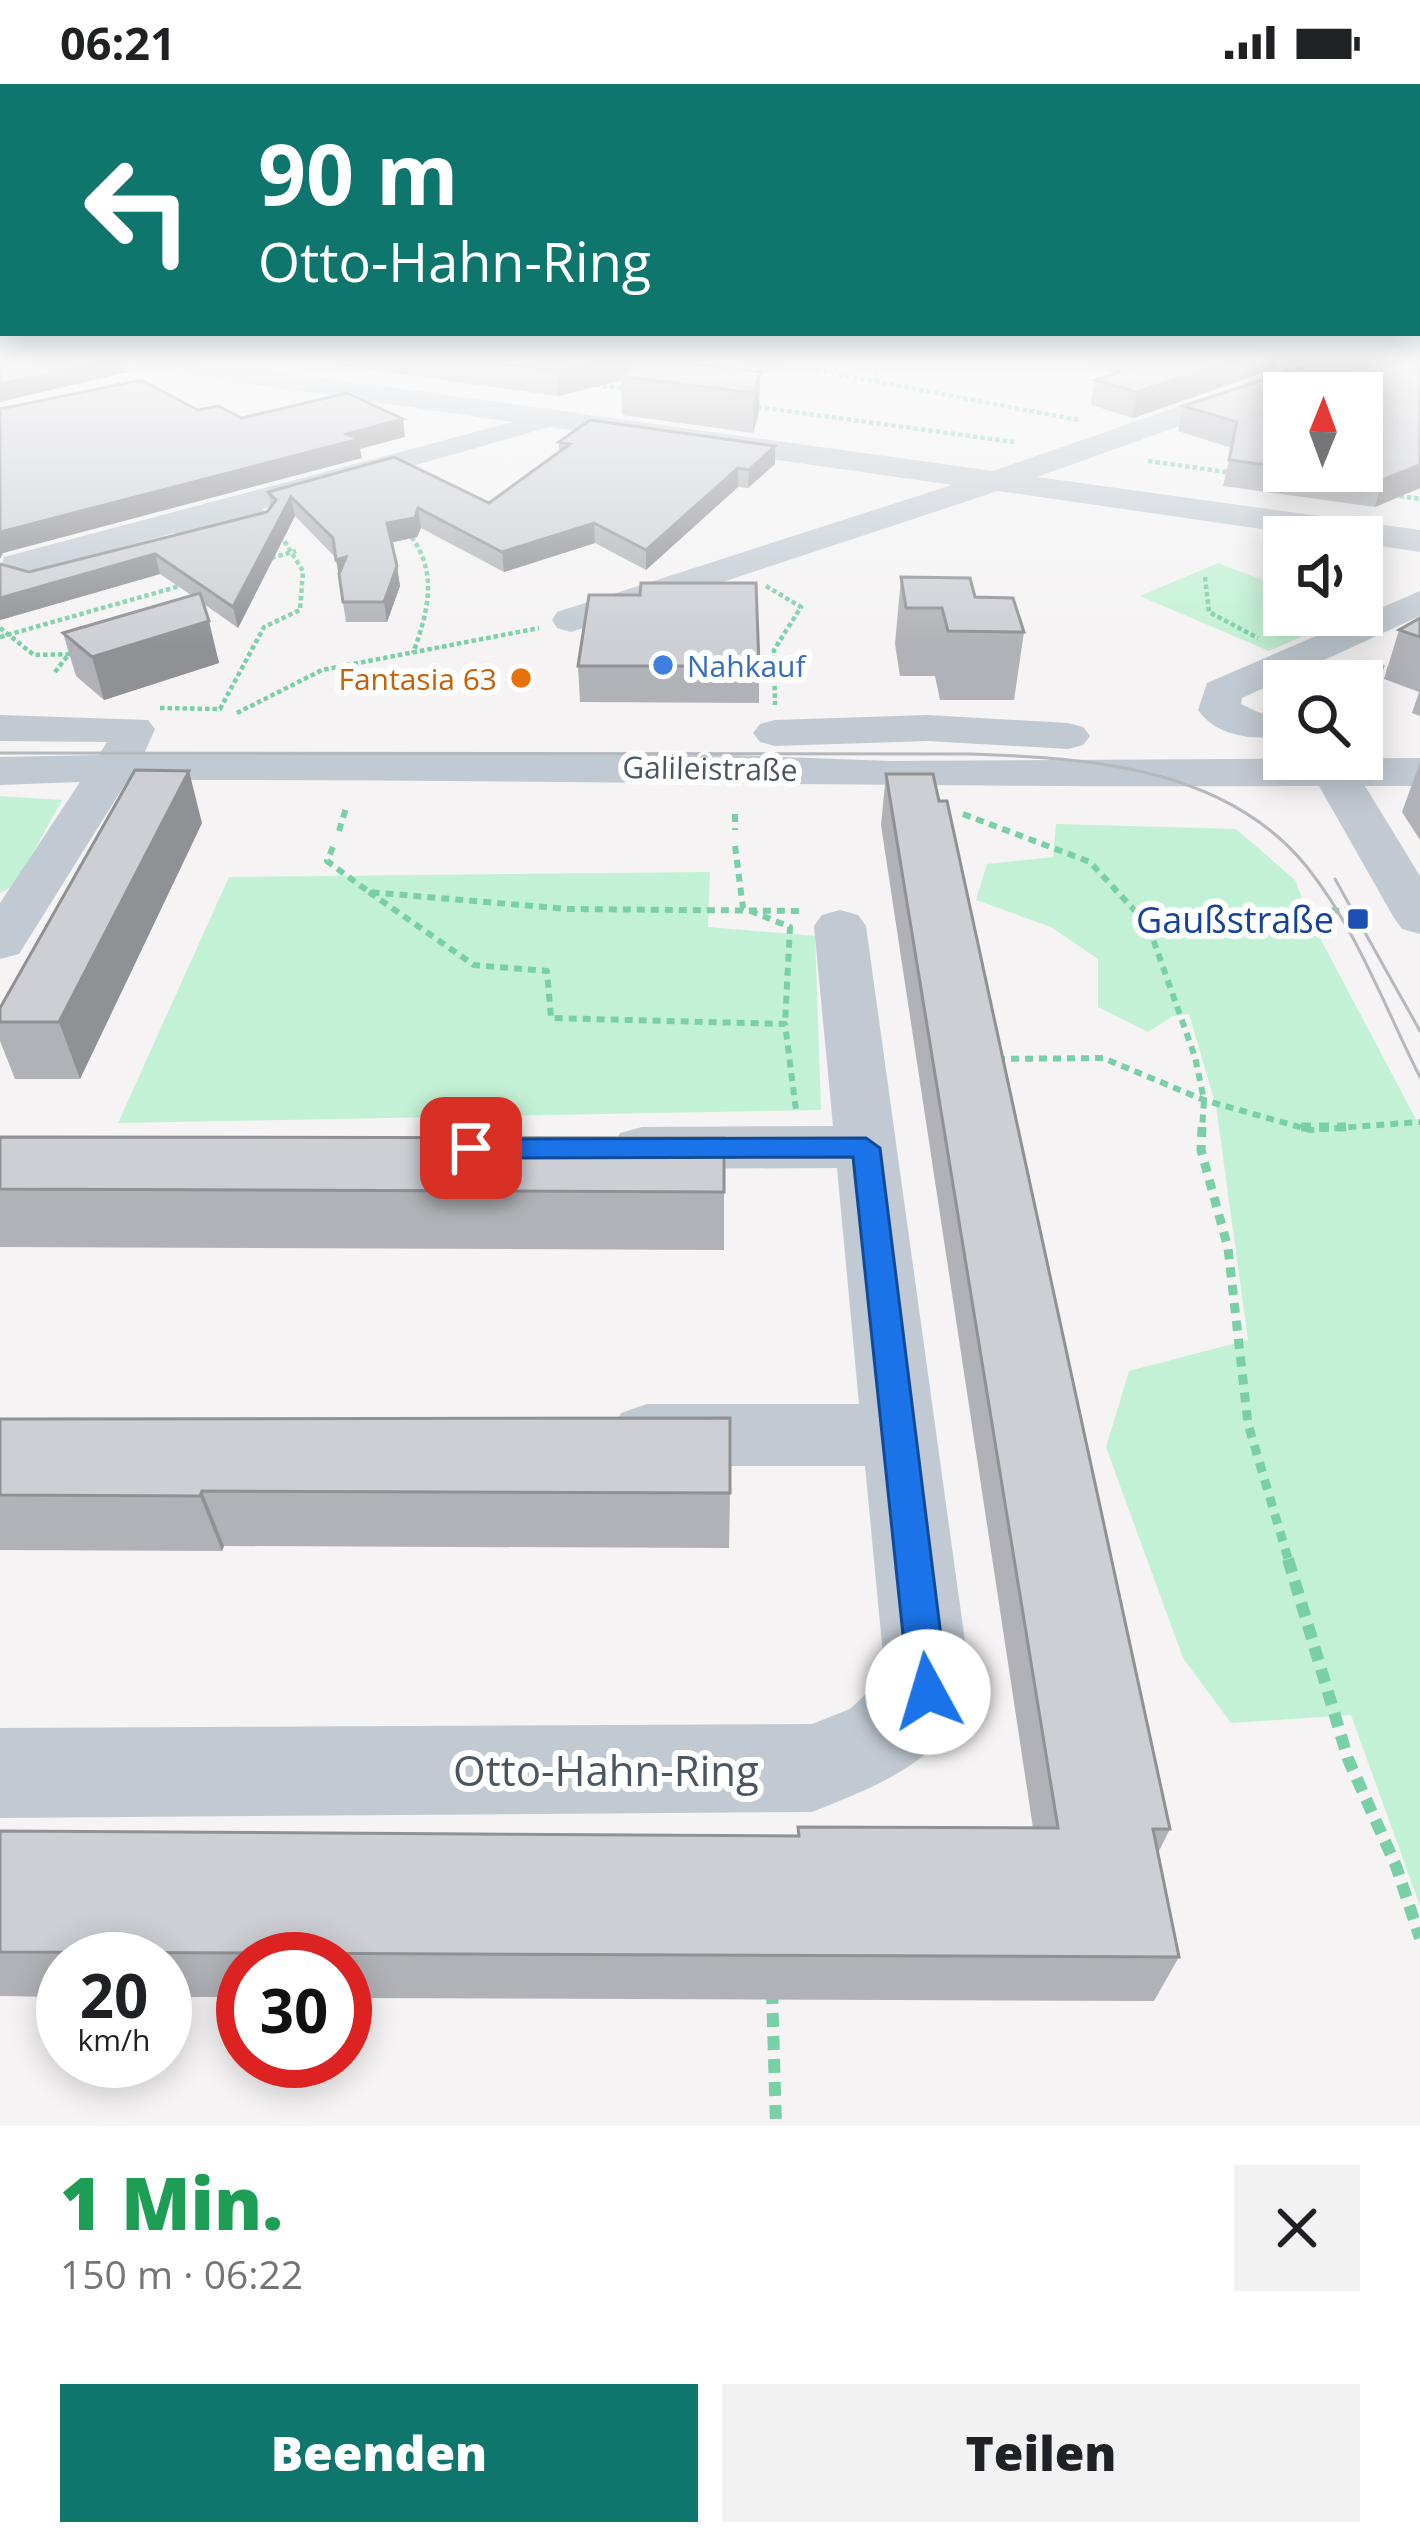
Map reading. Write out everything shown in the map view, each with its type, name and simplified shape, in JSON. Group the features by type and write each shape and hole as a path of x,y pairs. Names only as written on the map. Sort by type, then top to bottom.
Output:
{"street":[{"path":"245,513 17,565 19,573 36,577 245,513 322,482 428,453"},
{"path":"804,453 1420,541"},
{"path":"571,620 1073,453"},
{"path":"1311,660 1420,602"},
{"path":"1263,682 1222,692 1220,710 1263,726"},
{"name":"Galileistraße","path":"0,728 135,736 1263,761"},
{"name":"Galileistraße","path":"0,771 135,736 832,733 928,728 1263,746"},
{"path":"5,925 40,889 135,736"},
{"name":"Galileistraße","path":"1383,767 1420,770"},
{"path":"1349,780 1420,918"},
{"name":"Otto-Hahn-Ring","path":"0,1774 812,1768 880,1740 928,1692 899,1435 833,1148 840,926"},
{"path":"588,1148 833,1148"},
{"path":"592,1436 899,1435"}],"path":[{"path":"1096,453 1238,473"},
{"path":"322,482 398,523 420,544 431,575 429,611 413,652"},
{"path":"1375,493 1420,499"},
{"path":"135,736 220,709 264,627 300,610 306,577 297,550 245,513"},
{"path":"256,562 297,550"},
{"path":"734,567 801,607 774,650 776,715"},
{"path":"1205,577 1209,612 1263,664"},
{"path":"4,636 194,581"},
{"path":"153,594 163,602"},
{"path":"237,713 322,670 571,620"},
{"path":"0,628 4,636 34,655 87,654"},
{"path":"56,672 68,655"},
{"path":"339,831 346,808"},
{"path":"735,814 735,830"},
{"path":"963,814 1090,862 1148,925 1195,1057 1204,1100 1201,1150 1228,1248 1248,1424 1348,1760 1396,1866 1420,1938"},
{"path":"735,846 743,908"},
{"path":"333,847 327,861 474,965 547,971 551,1018 785,1024"},
{"path":"369,892 568,909 815,911 840,926"},
{"path":"743,908 790,927 785,1024 833,1148"},
{"path":"991,1059 1103,1058 1204,1100 1310,1130 1420,1122"},
{"path":"772,1983 776,2126"}],"green space":[{"path":"1218,563 1263,580 1263,636 1303,636 1269,651 1140,596"},
{"path":"0,796 62,800 15,885 0,893"},
{"path":"1056,824 1236,829 1295,880 1311,921 1420,1127 1420,1906 1351,1715 1231,1723 1183,1658 1106,1447 1129,1371 1248,1340 1216,1106 1189,1014 1173,1016 1148,1032 1098,1007 1098,959 1051,927 976,900 987,864 1053,857"},
{"path":"710,872 708,927 815,936 821,1110 118,1123 229,877"}],"building":[{"path":"0,453 304,453 0,532"},
{"path":"557,453 767,453 749,470 738,468 646,550 594,523 502,552 418,508 415,518 387,523 397,566 384,602 343,602 339,574 346,557 336,560 333,538 291,497 233,607 155,554 0,598 0,564 29,572 267,512 276,500 268,492 394,457 489,503"},
{"path":"1230,453 1263,453 1263,464 1229,460"},
{"path":"1383,453 1420,453 1420,465 1383,480"},
{"path":"901,577 970,578 975,597 1013,598 1024,632 948,631 942,608 906,608"},
{"path":"641,583 756,583 759,666 578,666 589,595 640,595"},
{"path":"200,593 209,621 92,657 63,633"},
{"path":"1420,618 1420,637 1399,630"},
{"path":"135,770 189,771 59,1022 0,1022 0,1008"},
{"path":"886,774 933,774 939,801 947,801 1170,1829 1153,1829 1179,1957 372,1954 372,1932 216,1932 216,1953 192,1953 192,1932 36,1932 36,1952 0,1952 0,1831 799,1836 798,1827 1058,1828"},
{"path":"0,1137 724,1138 724,1192 0,1189"},
{"path":"730,1418 730,1493 0,1495 0,1419"}],"tram line":[{"path":"0,753 971,754 1062,759 1153,774 1237,808 1274,834 1307,867 1355,942 1420,1077"},
{"path":"1335,879 1420,1031"}],"place":[{"name":"Nahkauf","path":"663,665"},
{"name":"Fantasia 63","path":"521,678"},
{"name":"Gaußstraße","path":"1358,919"}],"route":[{"path":"471,1148 866,1148 928,1692"}]}
